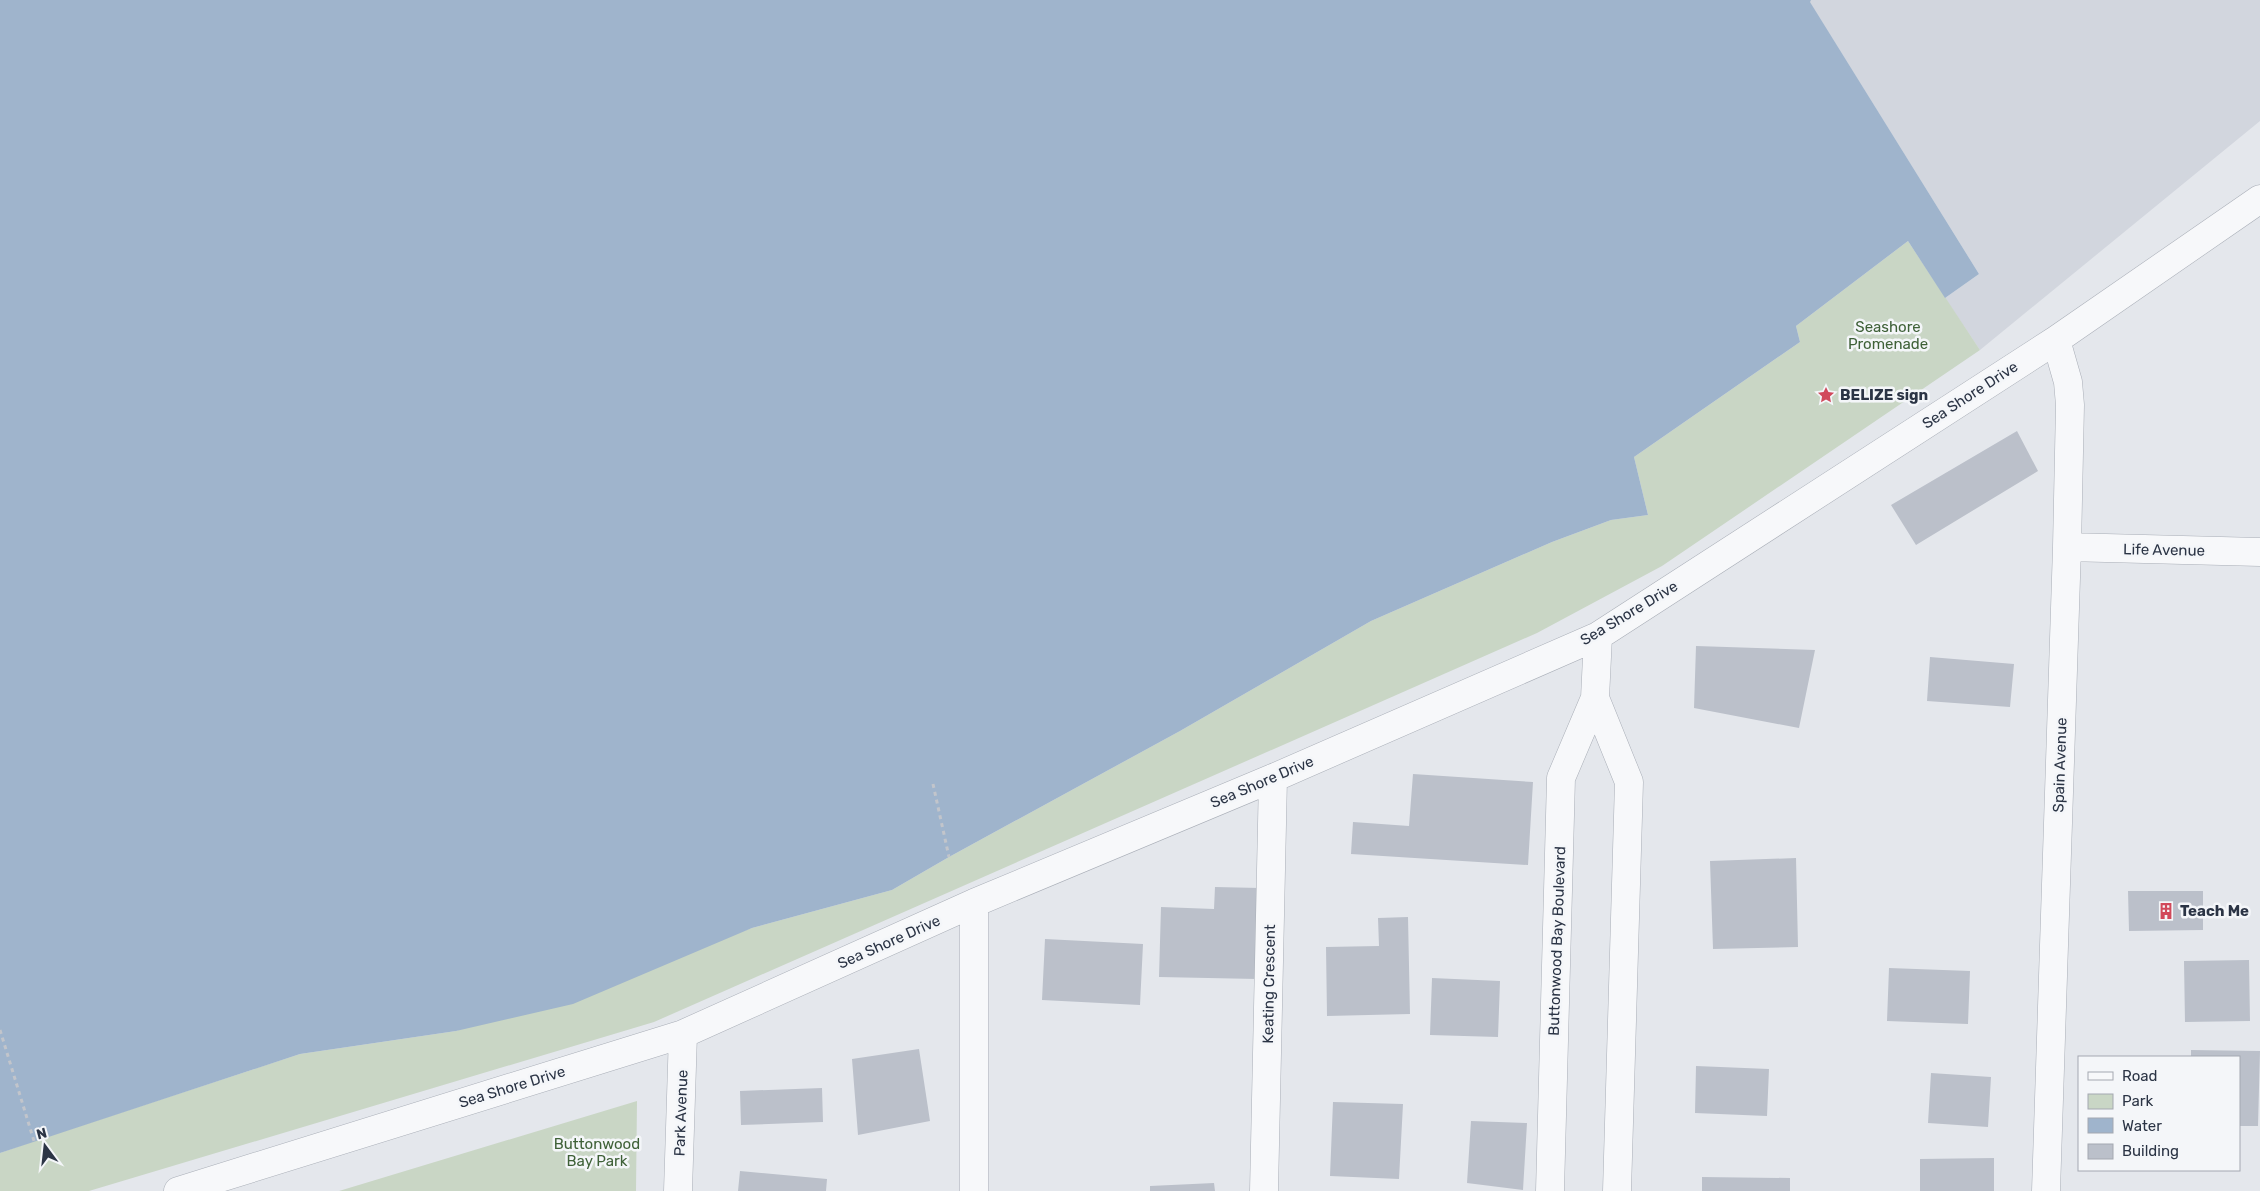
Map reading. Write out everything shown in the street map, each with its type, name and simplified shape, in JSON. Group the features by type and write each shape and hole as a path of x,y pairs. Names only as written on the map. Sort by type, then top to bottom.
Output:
{"street":[{"name":"Sea Shore Drive","path":"193,1189 683,1034 974,903 1273,778 1598,636 2056,340 2260,199"},
{"name":"Spain Avenue","path":"2046,1191 2070,405 2068,382 2056,340"},
{"name":"Life Avenue","path":"2067,547 2260,552"},
{"name":"Buttonwood Bay Boulevard","path":"1550,1191 1561,778 1595,698 1598,636"},
{"name":"Buttonwood Bay Boulevard","path":"1595,698 1629,782 1617,1191"},
{"name":"Keating Crescent","path":"1264,1191 1273,778"},
{"path":"974,903 974,1191"},
{"name":"Park Avenue","path":"678,1191 683,1034"}],"path":[{"path":"933,784 949,856"},
{"path":"0,1030 34,1141"}],"shaded area":[{"path":"2260,0 2260,121 1980,350 1945,298 1979,274 1809,1"}],"green space":[{"name":"Seashore Promenade","path":"1908,241 1980,350 1662,566 1537,633 654,1022 89,1191 0,1191 0,1153 34,1141 300,1054 456,1031 752,928 892,890 1180,731 1371,621 1552,542 1611,520 1648,515 1634,457 1800,342 1796,326"},
{"name":"Buttonwood Bay Park","path":"637,1101 636,1191 339,1191"}],"water":[{"path":"0,0 1811,0 1810,2 1979,274 1945,298 1908,241 1796,326 1800,342 1634,457 1648,515 1611,520 1552,542 1371,621 1180,731 892,890 752,928 573,1004 456,1031 300,1054 0,1153"}],"building":[{"path":"2017,431 2038,471 1916,545 1891,505"},
{"path":"1696,646 1815,650 1799,728 1694,708"},
{"path":"1930,657 2014,664 2010,707 1927,701"},
{"path":"1413,774 1533,782 1528,865 1351,854 1353,822 1409,826"},
{"path":"1796,858 1798,947 1713,949 1710,861"},
{"path":"1215,887 1260,888 1257,979 1159,977 1161,907 1214,909"},
{"name":"Teach Me","path":"2128,891 2203,891 2203,930 2129,931"},
{"path":"1408,917 1410,1014 1327,1016 1326,947 1379,946 1378,918"},
{"path":"1045,939 1143,944 1140,1005 1042,1000"},
{"path":"2249,960 2250,1021 2185,1022 2184,961"},
{"path":"1889,968 1970,971 1968,1024 1887,1021"},
{"path":"1432,978 1500,981 1498,1037 1430,1035"},
{"path":"919,1049 930,1121 858,1135 852,1059"},
{"path":"2191,1050 2260,1051 2258,1126 2240,1126 2240,1056 2191,1056"},
{"path":"1696,1066 1769,1069 1767,1116 1695,1113"},
{"path":"1931,1073 1991,1077 1988,1127 1928,1123"},
{"path":"822,1088 823,1122 741,1125 740,1091"},
{"path":"1333,1102 1403,1104 1399,1179 1330,1176"},
{"path":"1471,1121 1527,1123 1523,1190 1467,1183"},
{"path":"1994,1158 1994,1191 1920,1191 1920,1159"},
{"path":"740,1171 827,1179 826,1191 738,1191"},
{"path":"1702,1177 1790,1178 1790,1191 1702,1191"},
{"path":"1214,1183 1215,1191 1150,1191 1150,1186"}],"place":[{"name":"BELIZE sign","path":"1826,395"},
{"name":"Teach Me","path":"2166,911"}]}
